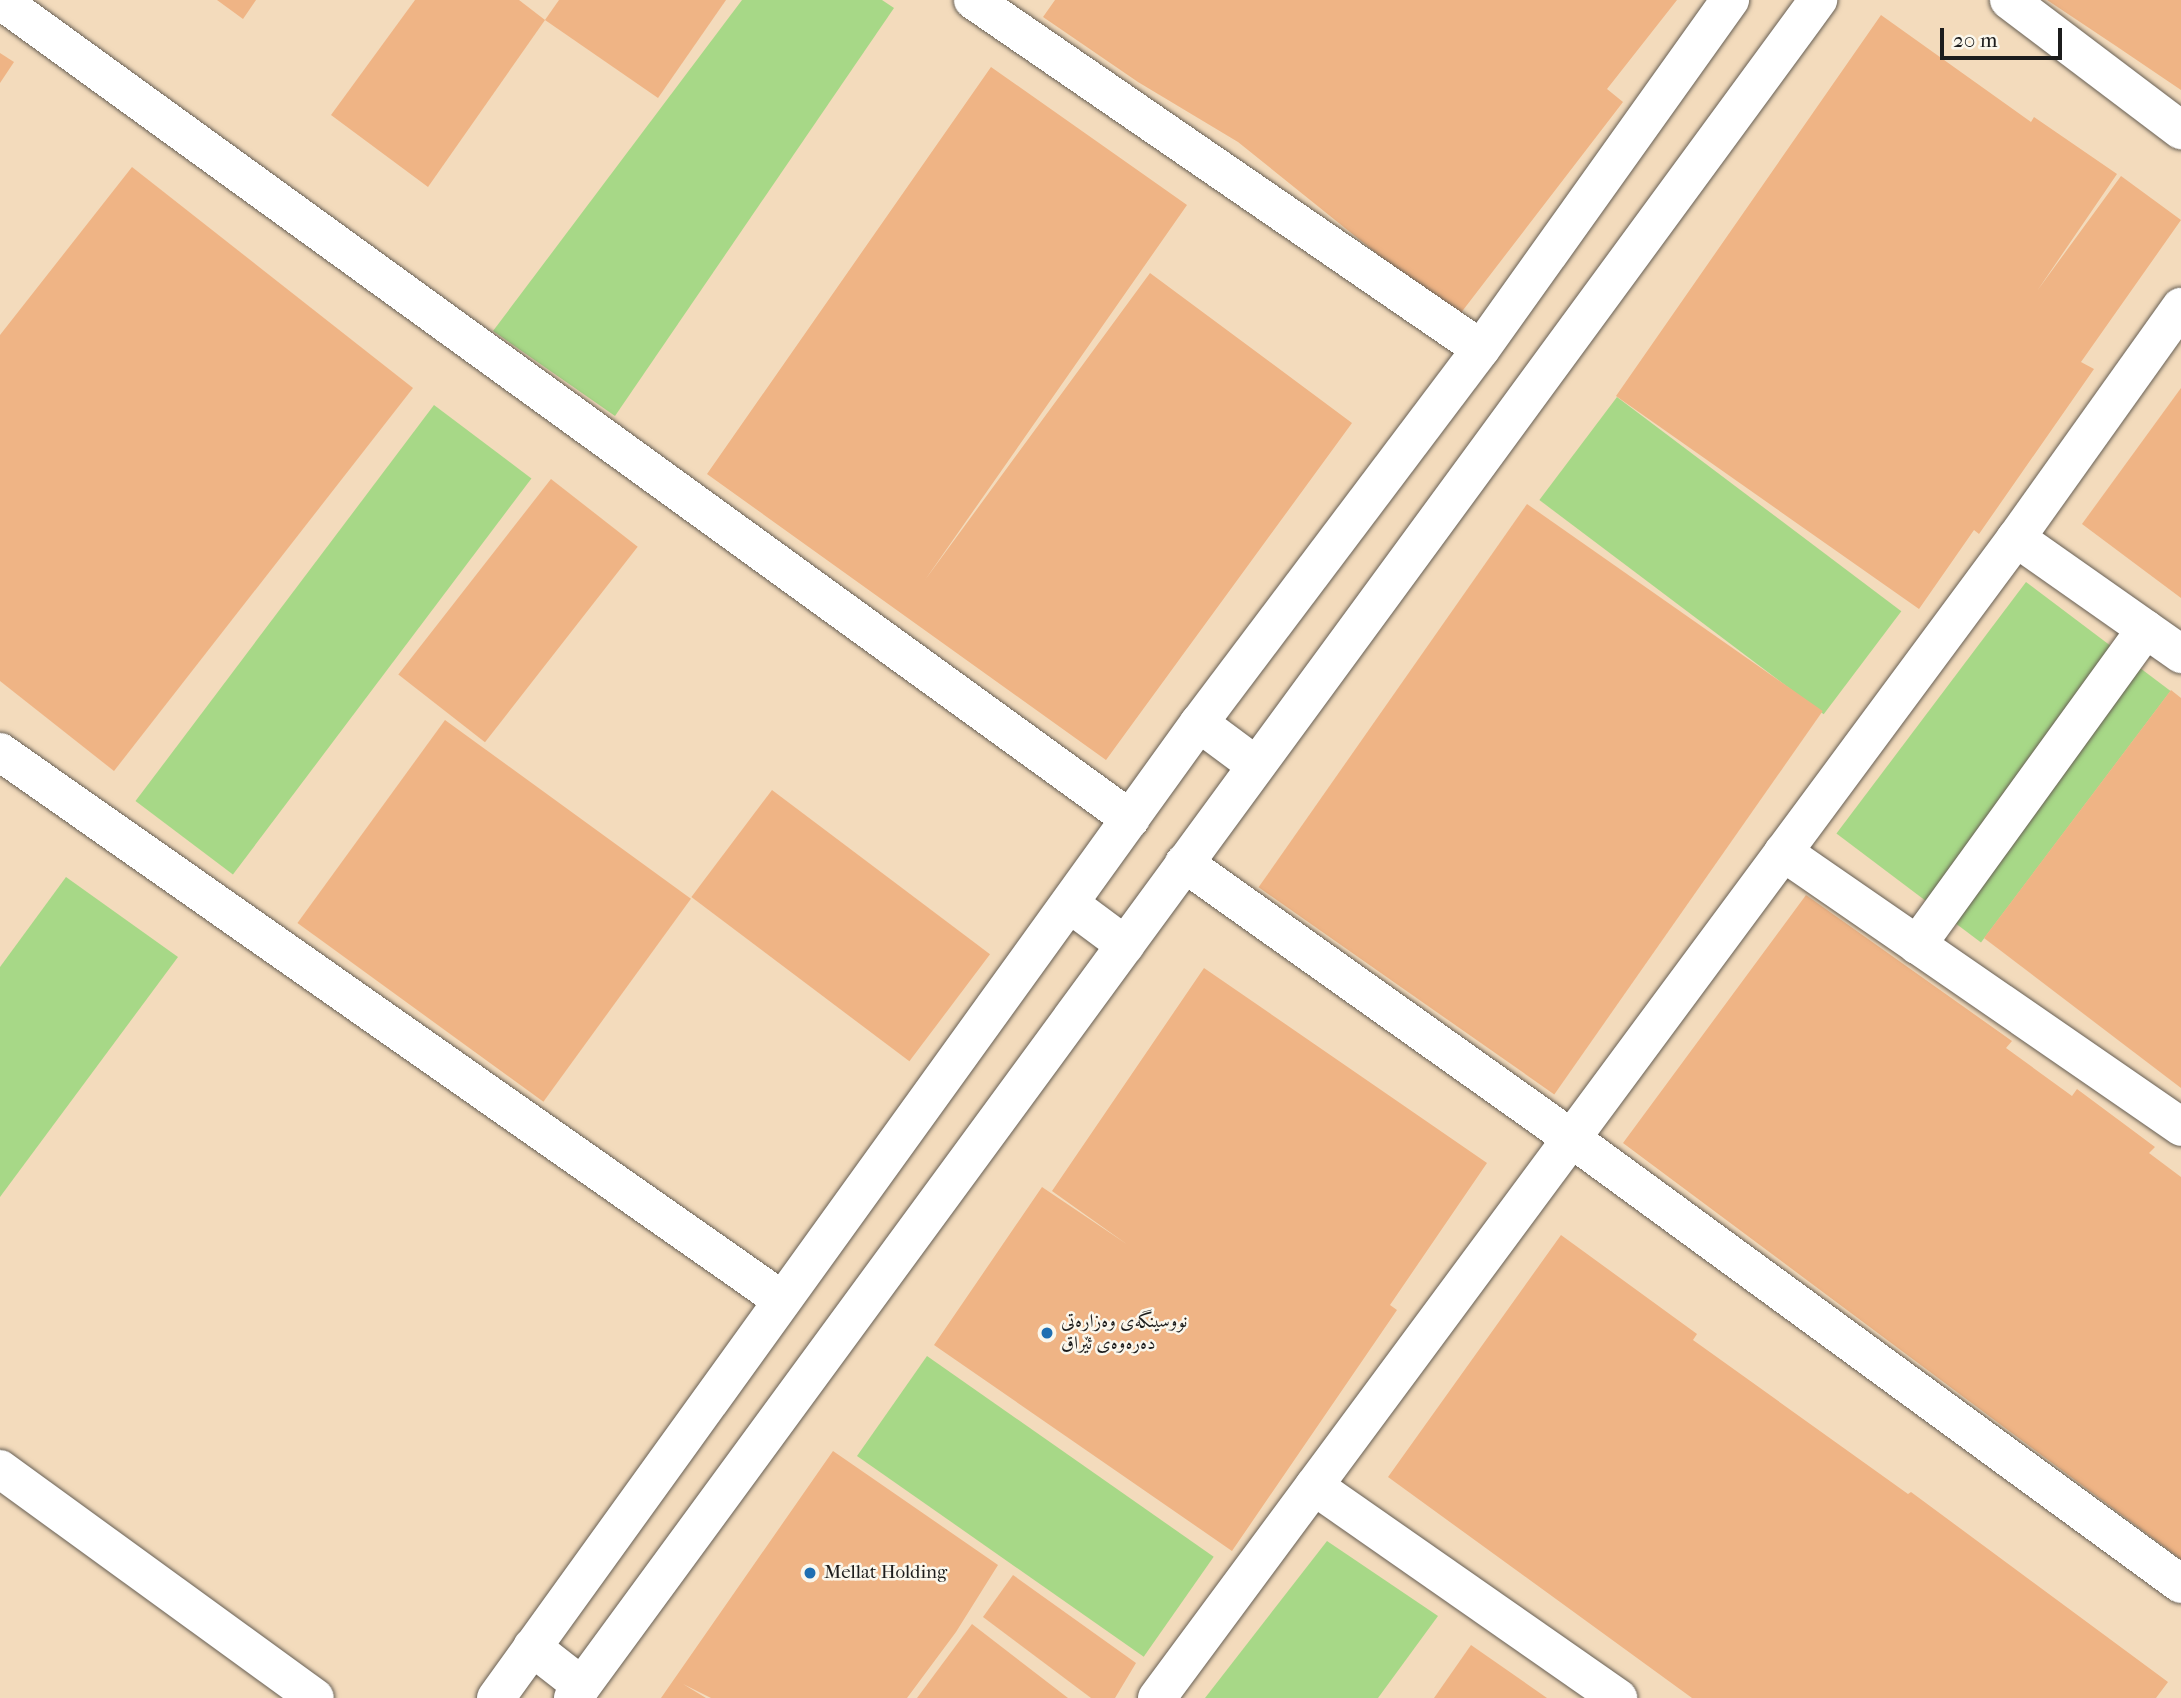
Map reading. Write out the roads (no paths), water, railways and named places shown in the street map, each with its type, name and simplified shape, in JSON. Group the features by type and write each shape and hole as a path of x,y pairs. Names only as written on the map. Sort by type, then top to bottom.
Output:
{"street":[{"path":"0,0 1130,819"},
{"path":"973,0 1480,349"},
{"path":"496,1698 1199,723 1480,349 1730,0"},
{"path":"2010,0 2181,130"},
{"path":"532,1647 577,1692 1125,945 1254,764 1810,3"},
{"path":"1157,1698 2016,538 2181,307"},
{"path":"2016,538 2181,654"},
{"path":"1917,945 2146,629"},
{"path":"1199,723 1254,764"},
{"path":"0,752 782,1300"},
{"path":"1783,852 2181,1127"},
{"path":"1184,863 1572,1139 2181,1584"},
{"path":"1070,904 1125,945"},
{"path":"0,1469 315,1698"},
{"path":"1314,1486 1618,1698"}],"place":[{"name":"نووسینگەی وەزارەتی دەرەوەی ئێراق","path":"1047,1333"},
{"name":"Mellat Holding","path":"810,1573"}]}
